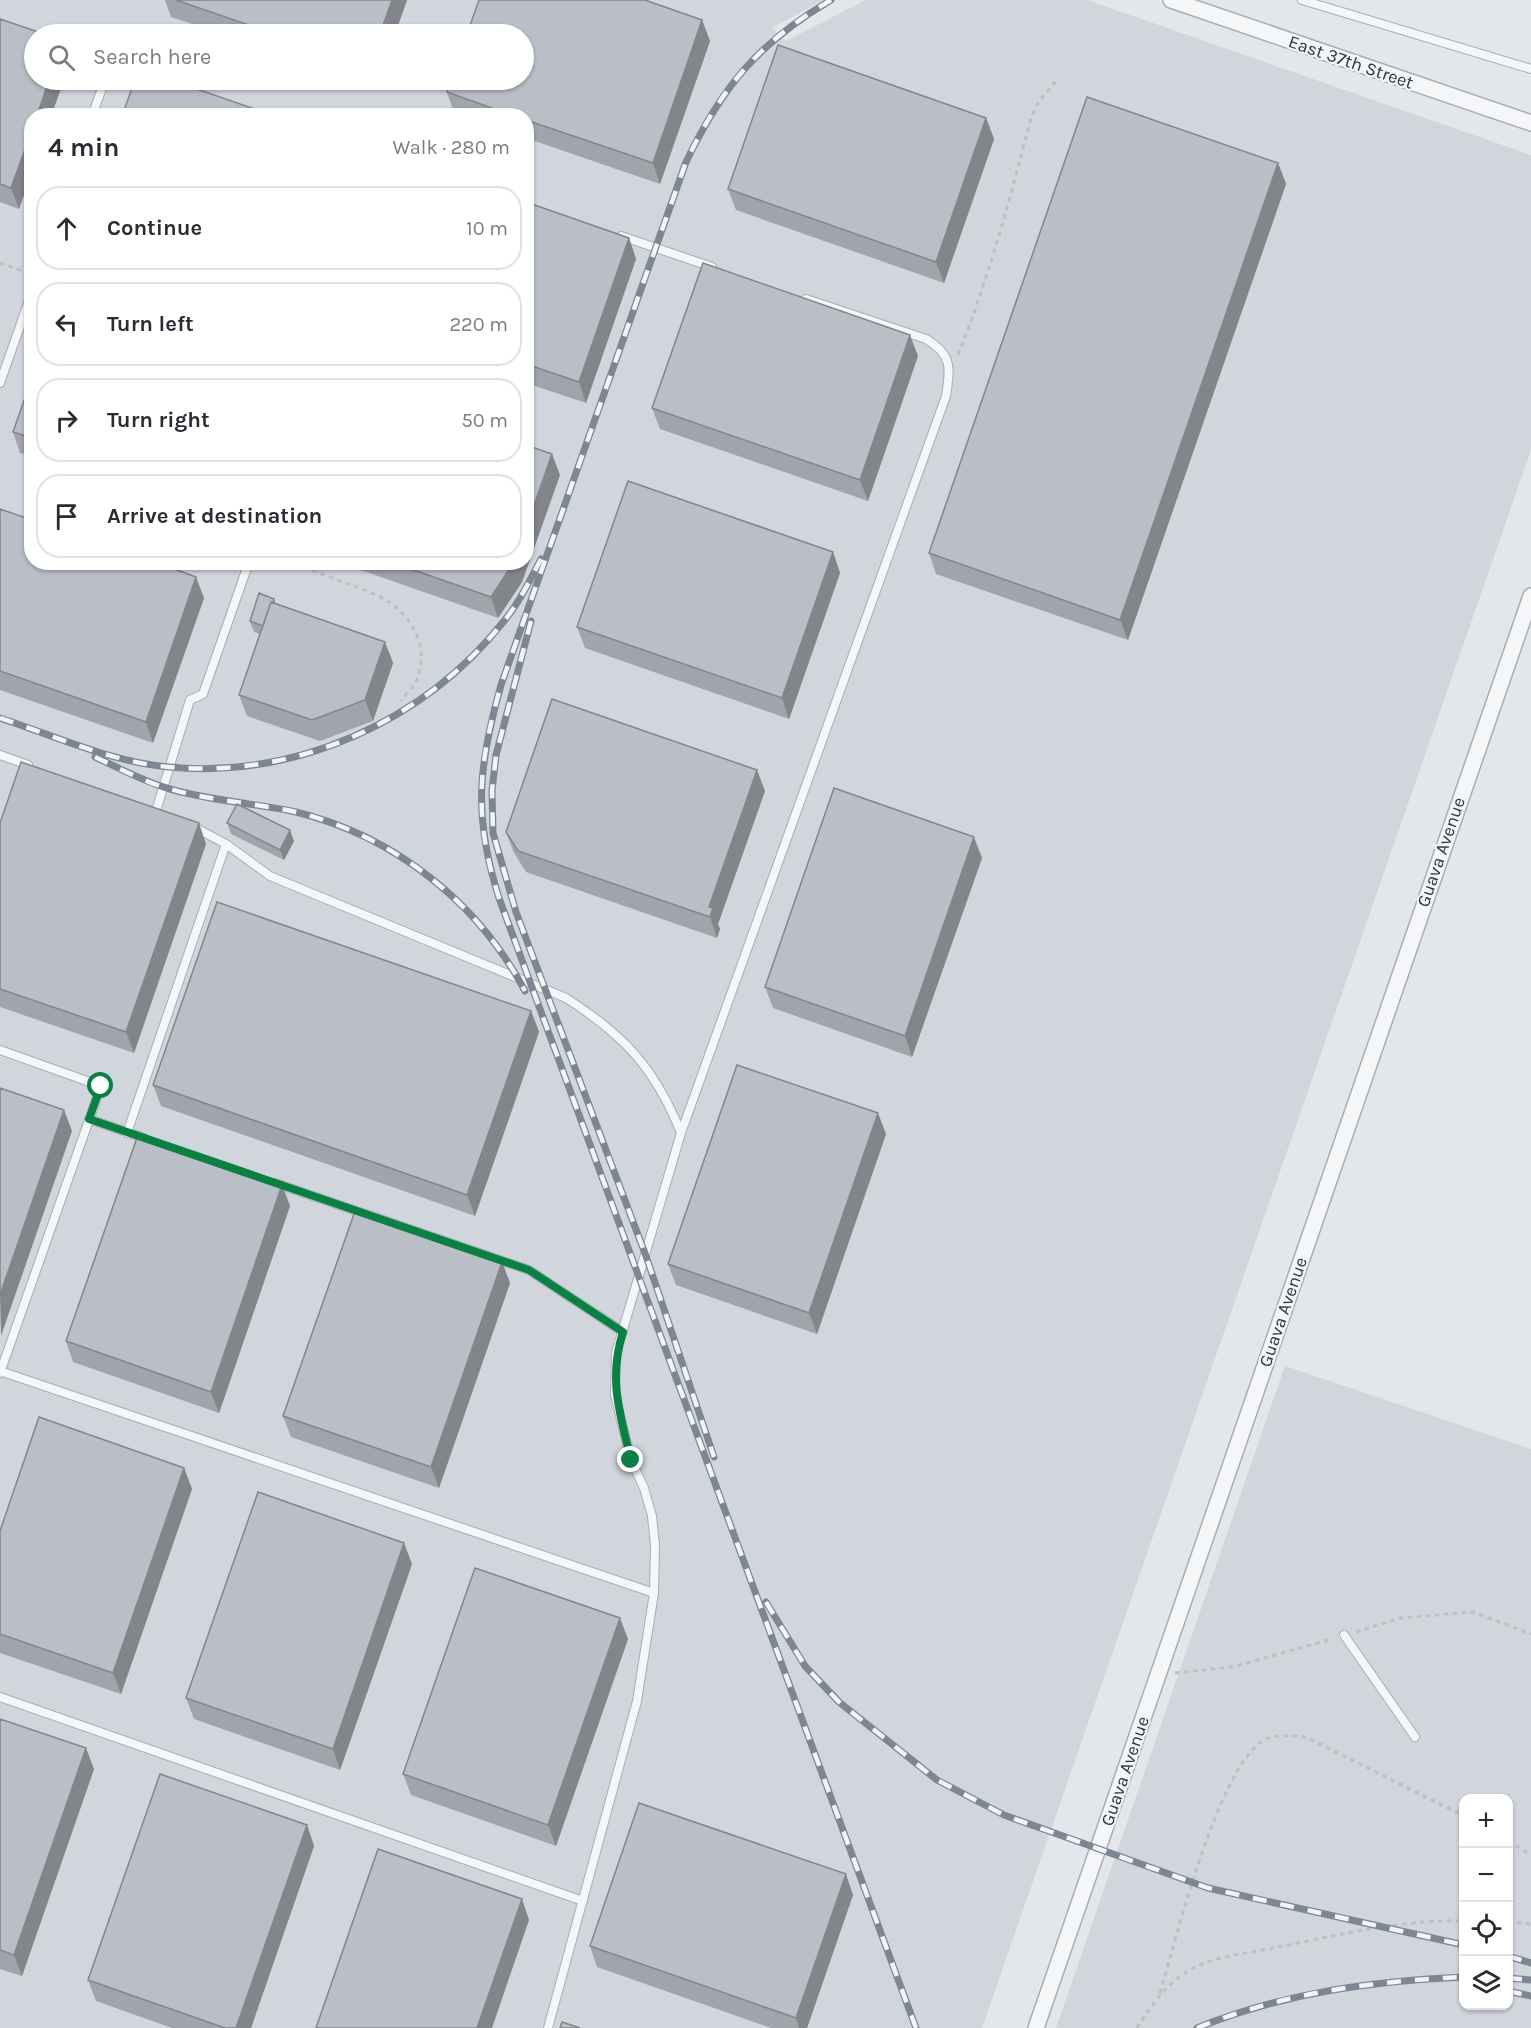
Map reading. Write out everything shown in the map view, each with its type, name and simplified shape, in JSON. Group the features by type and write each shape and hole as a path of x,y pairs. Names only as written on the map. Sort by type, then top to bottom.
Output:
{"street":[{"name":"East 37th Street","path":"1171,0 1531,123"},
{"name":"Guava Avenue","path":"1036,2028 1531,596"}],"lane":[{"path":"1302,0 1531,69"},
{"path":"95,108 101,90"},
{"path":"612,233 723,270"},
{"path":"548,2028 637,1701 654,1593 655,1545 652,1516 644,1488 631,1460 615,1395 616,1353 681,1133 942,407 949,376 948,359 940,347 926,339 802,297"},
{"path":"0,383 24,315"},
{"path":"145,807 160,812 190,700 203,694 246,570"},
{"path":"0,755 33,767"},
{"path":"189,824 226,844 270,876 544,987 592,1014 635,1052 667,1097 681,1133"},
{"path":"127,1132 226,844"},
{"path":"0,1050 101,1086 0,1371 654,1593"},
{"path":"89,1119 150,1140"},
{"path":"261,1178 529,1270 623,1332"},
{"path":"1344,1635 1415,1737"},
{"path":"0,1697 583,1901"}],"path":[{"path":"949,376 978,303 1031,118 1039,101 1058,79"},
{"path":"0,263 24,271"},
{"path":"315,570 387,601 408,619 419,637 422,661 417,680 400,701"},
{"path":"1137,2028 1160,1993 1221,1801 1237,1771 1265,1739 1286,1736 1306,1737 1459,1814"},
{"path":"1513,1844 1531,1855"},
{"path":"1160,1993 1186,1972 1217,1959 1378,1927 1433,1920 1459,1921"},
{"path":"1513,1922 1531,1924"}],"shaded area":[{"path":"0,0 823,0 772,28 786,41 866,0 1087,0 1531,155 1531,450 982,2028 0,2028"},
{"path":"1285,1366 1531,1449 1531,2028 1056,2028"}],"building":[{"path":"176,0 392,0 384,24 246,24"},
{"path":"479,0 645,0 702,20 653,163 534,123 534,108 492,108 447,92 448,90 534,90 534,24 471,24"},
{"path":"0,19 24,27 24,90 46,90 40,108 24,108 24,152 11,188 0,184"},
{"path":"778,45 986,118 936,262 728,189"},
{"path":"131,90 200,90 252,108 125,108"},
{"path":"1087,97 1278,163 1120,620 929,553"},
{"path":"534,205 629,238 579,382 534,367"},
{"path":"703,263 910,335 860,480 652,408"},
{"path":"24,401 24,435 13,432"},
{"path":"534,448 552,454 534,505"},
{"path":"628,481 833,552 782,698 577,627"},
{"path":"0,509 24,517 24,570 177,570 196,577 146,722 0,671"},
{"path":"414,570 509,570 491,597"},
{"path":"259,593 274,599 263,626 250,621"},
{"path":"271,602 385,642 365,700 312,720 239,695"},
{"path":"552,699 757,770 709,907 713,908 710,917 518,851 506,832"},
{"path":"21,762 199,823 126,1032 0,989 0,823"},
{"path":"834,788 974,837 905,1036 765,987"},
{"path":"237,804 290,830 280,850 227,823"},
{"path":"217,902 531,1011 467,1195 153,1085"},
{"path":"737,1065 878,1113 809,1313 668,1264"},
{"path":"0,1088 64,1110 0,1295"},
{"path":"138,1135 282,1185 211,1392 66,1341"},
{"path":"355,1211 502,1262 431,1467 283,1416"},
{"path":"39,1417 184,1468 113,1673 0,1634 0,1531"},
{"path":"258,1492 404,1543 333,1749 186,1698"},
{"path":"475,1568 620,1618 548,1825 403,1774"},
{"path":"0,1719 86,1748 14,1955 0,1950"},
{"path":"160,1774 307,1825 236,2028 225,2028 88,1980"},
{"path":"639,1803 846,1874 796,2018 590,1946"},
{"path":"378,1849 522,1899 477,2028 316,2028"},
{"path":"562,2022 580,2028 560,2028"}],"railway":[{"path":"831,0 783,33 745,69 728,89 714,111 686,162 501,685 483,766 482,816 485,842 499,898 916,2028"},
{"path":"0,718 105,754 169,767 217,768 264,763 310,752 354,736 397,714 436,688 472,656 504,621 541,559"},
{"path":"531,621 496,755 492,791 493,833 516,912 646,1256 714,1457"},
{"path":"95,757 141,779 170,789 296,812 332,823 367,838 430,877 458,902 506,959 525,991"},
{"path":"766,1602 805,1666 839,1702 937,1780 1004,1815 1208,1888 1459,1944"},
{"path":"1513,1958 1531,1963"},
{"path":"1197,2028 1262,2006 1328,1991 1396,1982 1459,1977"},
{"path":"1513,1978 1531,1980"},
{"path":"1513,1992 1531,1996"}],"route":[{"path":"101,1086 89,1119 529,1270 623,1332 616,1353 615,1395 631,1460"}]}
